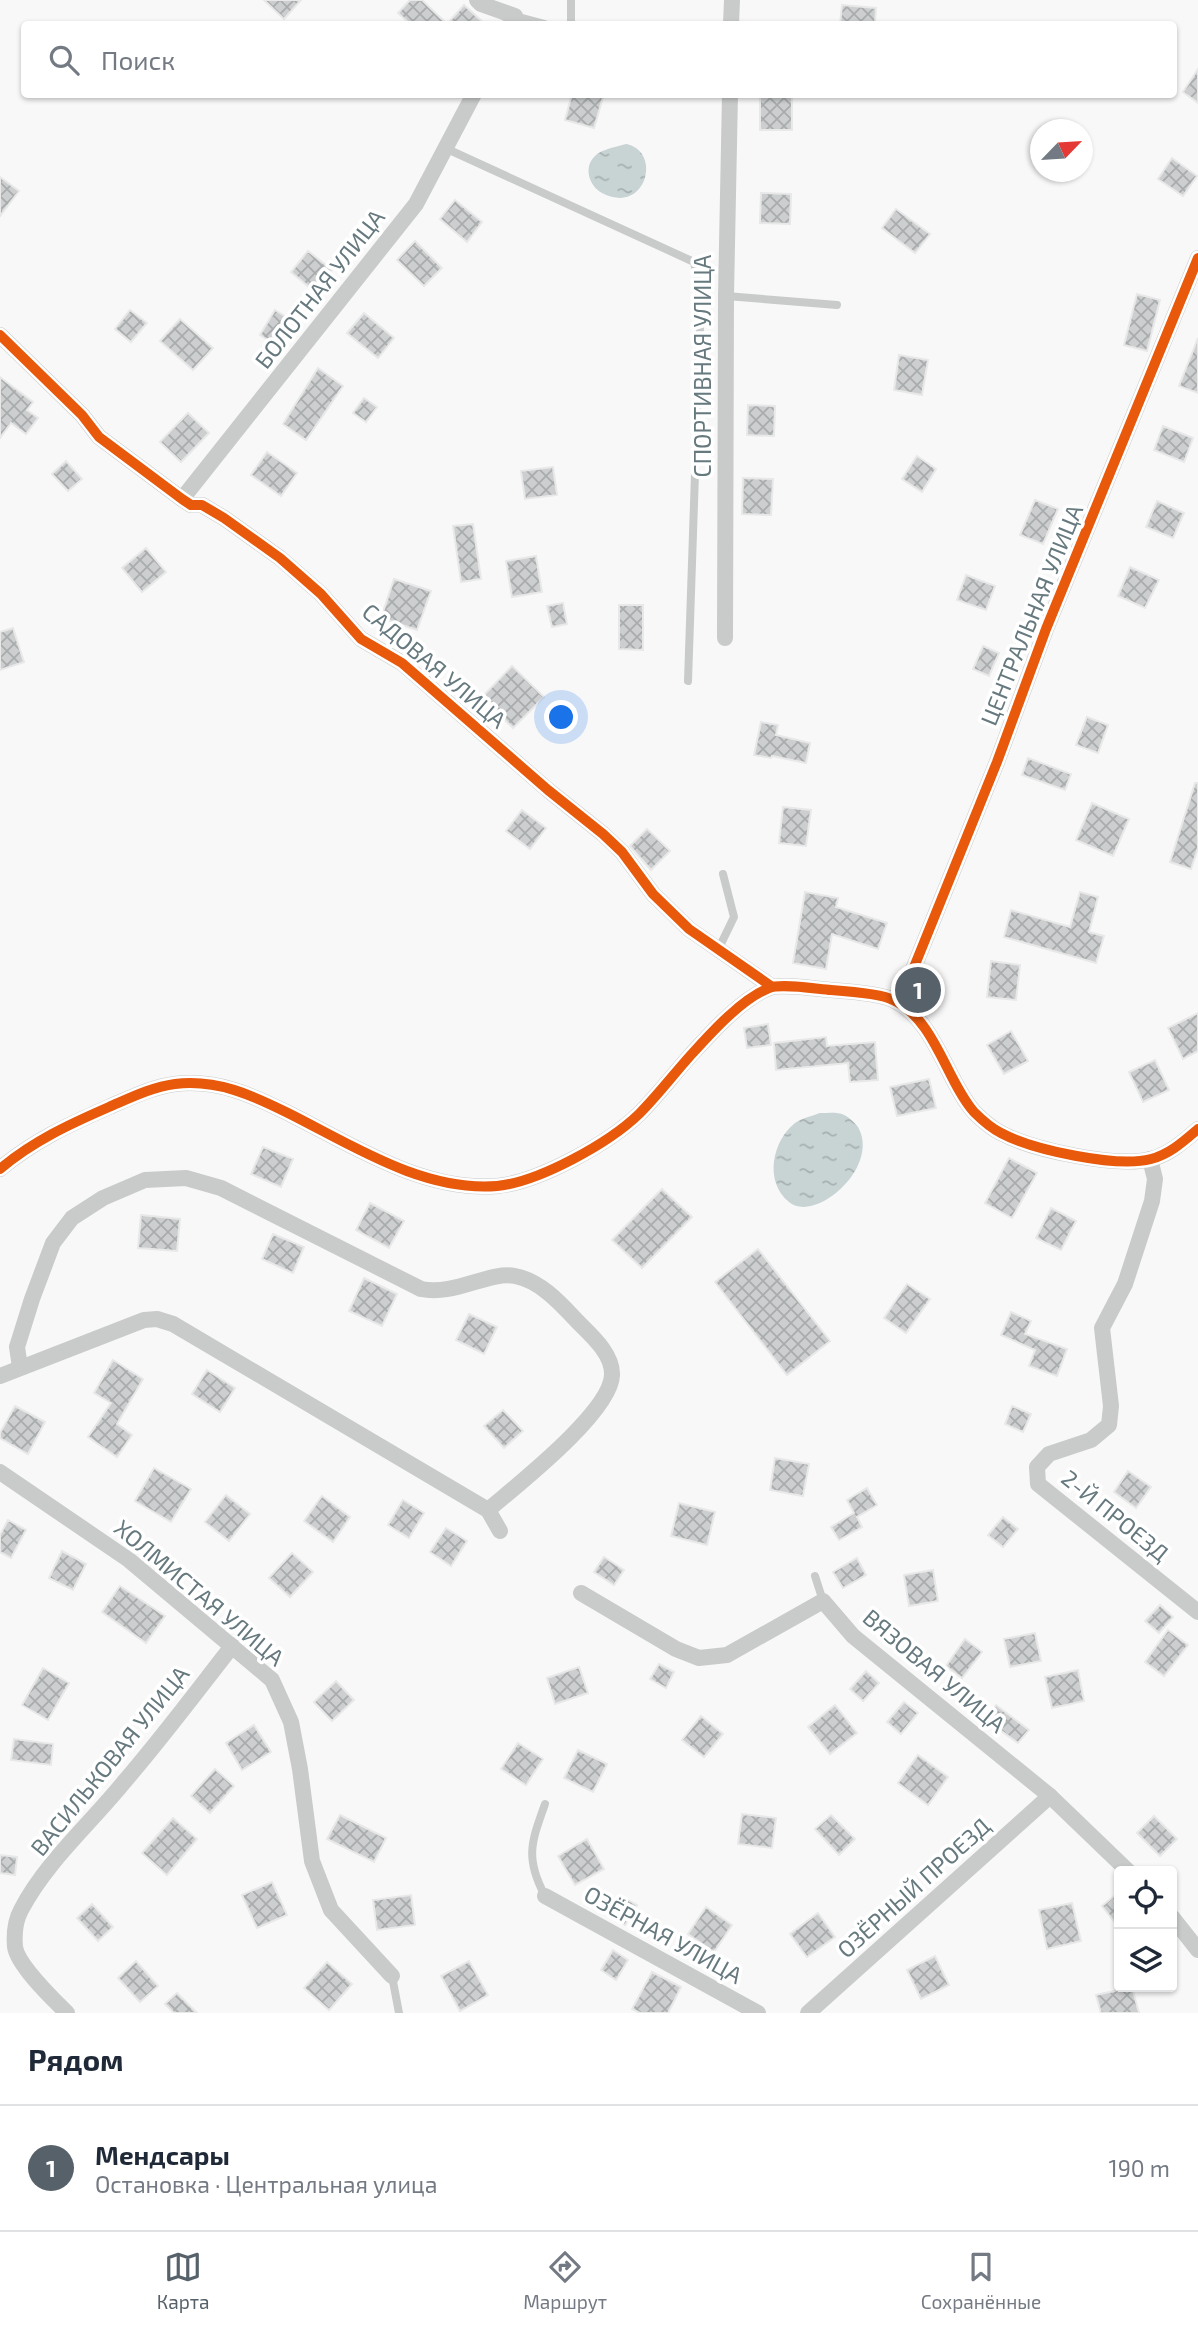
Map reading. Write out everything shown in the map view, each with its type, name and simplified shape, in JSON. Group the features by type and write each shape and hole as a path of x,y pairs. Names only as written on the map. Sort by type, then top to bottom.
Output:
{"street":[{"path":"477,0 513,20"},
{"path":"731,21 732,0"},
{"name":"БОЛОТНАЯ УЛИЦА","path":"182,499 416,204 472,98"},
{"name":"СПОРТИВНАЯ УЛИЦА","path":"724,638 730,98"},
{"name":"ЦЕНТРАЛЬНАЯ УЛИЦА","path":"893,999 906,987 997,762 1046,629 1198,258"},
{"name":"САДОВАЯ УЛИЦА","path":"0,335 82,415 99,438 191,505 202,505 224,518 280,558 321,594 360,639 402,663 548,790 603,834 622,852 653,894 689,929 771,986"},
{"path":"0,1169 19,1153 61,1128 140,1094 174,1084 212,1084 250,1095 397,1167 447,1183 498,1186 547,1172 590,1150 638,1116 714,1029 734,1011 771,986 838,991 893,999 914,1015 937,1047 973,1110 999,1132 1026,1144 1101,1160 1140,1161 1191,1145 1198,1129"},
{"name":"2-Й ПРОЕЗД","path":"1150,1159 1155,1179 1153,1201 1125,1284 1102,1328 1111,1406 1109,1424 1091,1440 1049,1454 1037,1468 1038,1484 1198,1612"},
{"path":"20,1367 17,1347 53,1243 72,1218 103,1198 145,1180 186,1178 221,1188 421,1289 434,1292 454,1289 511,1275 526,1278 552,1295 595,1338 608,1358 612,1373 609,1387 600,1403 551,1458 488,1510"},
{"path":"0,1376 144,1320 157,1319 173,1324 488,1510 500,1531"},
{"name":"ХОЛМИСТАЯ УЛИЦА","path":"0,1472 129,1560 272,1680 291,1722 312,1861 331,1910 392,1976"},
{"path":"581,1593 676,1649 699,1658 727,1655 823,1601"},
{"name":"ВЯЗОВАЯ УЛИЦА","path":"823,1601 853,1636 1050,1796 1123,1866"},
{"name":"ВАСИЛЬКОВАЯ УЛИЦА","path":"67,2013 37,1983 15,1950 19,1913 43,1877 132,1773 233,1645"},
{"name":"ОЗЁРНЫЙ ПРОЕЗД","path":"807,2013 1050,1796"},
{"name":"ОЗЁРНАЯ УЛИЦА","path":"545,1896 758,2013"},
{"path":"1177,1923 1198,1950"}],"lane":[{"path":"571,0 571,21"},
{"path":"445,148 694,262 701,298 688,681"},
{"path":"726,296 837,305"},
{"path":"718,950 734,917 723,874"},
{"path":"815,1576 823,1601"},
{"path":"545,1804 531,1841 534,1874 545,1896"},
{"path":"392,1976 399,2013"}],"water":[{"path":"626,144 637,149 644,158 646,169 639,189 630,196 617,198 597,190 589,176 589,165 601,152"},
{"path":"820,1113 842,1114 858,1127 863,1143 861,1159 842,1188 814,1205 800,1207 789,1202 776,1184 776,1151 787,1131 795,1123"}],"building":[{"path":"264,0 301,0 284,19"},
{"path":"410,0 422,0 444,21 407,21 398,13"},
{"path":"464,5 482,21 450,21"},
{"path":"842,5 876,8 875,21 840,21"},
{"path":"1198,69 1198,103 1183,92"},
{"path":"571,98 603,98 594,128 565,120"},
{"path":"760,98 792,98 792,130 760,130"},
{"path":"1172,158 1197,176 1183,196 1158,179"},
{"path":"0,177 19,191 0,216"},
{"path":"761,193 791,194 790,224 760,223"},
{"path":"455,200 482,222 467,242 440,219"},
{"path":"896,209 930,234 915,253 882,228"},
{"path":"415,241 442,268 424,286 397,260"},
{"path":"308,251 332,270 314,291 291,272"},
{"path":"1137,294 1160,300 1147,351 1124,345"},
{"path":"130,310 147,323 131,342 115,329"},
{"path":"275,310 291,320 276,345 260,335"},
{"path":"364,313 394,338 378,358 347,333"},
{"path":"180,319 213,348 193,370 160,341"},
{"path":"1198,338 1198,393 1179,386"},
{"path":"899,355 928,360 922,395 894,390"},
{"path":"318,368 343,386 306,440 283,424"},
{"path":"0,377 33,402 27,410 38,418 26,434 11,423 0,438"},
{"path":"364,398 377,407 366,422 353,413"},
{"path":"748,405 775,406 774,436 747,435"},
{"path":"188,413 209,433 181,462 160,442"},
{"path":"1163,426 1193,438 1184,462 1154,450"},
{"path":"267,452 297,473 281,496 251,475"},
{"path":"917,456 936,469 922,492 902,479"},
{"path":"66,461 82,479 68,491 52,474"},
{"path":"553,467 557,495 525,499 521,471"},
{"path":"743,478 773,479 771,515 742,514"},
{"path":"1035,500 1058,509 1043,544 1020,535"},
{"path":"1157,501 1184,513 1173,538 1146,527"},
{"path":"473,524 481,579 461,582 453,526"},
{"path":"146,548 166,572 142,592 122,568"},
{"path":"536,556 542,592 512,597 506,561"},
{"path":"1130,567 1159,580 1145,608 1118,596"},
{"path":"966,575 995,586 986,610 957,600"},
{"path":"394,579 431,591 417,630 381,618"},
{"path":"563,603 567,624 552,627 547,606"},
{"path":"619,605 643,605 643,650 619,649"},
{"path":"13,628 24,662 0,670 0,632"},
{"path":"983,646 999,653 989,676 973,669"},
{"path":"512,666 544,697 513,728 482,697"},
{"path":"1087,717 1108,725 1098,753 1076,745"},
{"path":"761,722 778,725 776,735 810,743 806,763 754,755"},
{"path":"1028,758 1071,774 1065,790 1022,775"},
{"path":"1195,783 1198,783 1198,848 1191,869 1170,862"},
{"path":"1092,803 1129,819 1113,856 1076,840"},
{"path":"783,807 811,810 806,846 779,843"},
{"path":"522,810 546,828 530,849 506,831"},
{"path":"647,829 670,851 651,870 630,846"},
{"path":"805,892 838,898 836,907 887,923 878,949 832,934 826,969 793,963"},
{"path":"1080,892 1098,897 1089,932 1104,936 1096,963 1004,937 1011,910 1070,927"},
{"path":"991,961 1020,965 1016,1000 987,997"},
{"path":"1198,1013 1198,1051 1183,1059 1168,1028"},
{"path":"768,1024 771,1045 747,1048 744,1028"},
{"path":"1011,1031 1028,1061 1004,1074 987,1045"},
{"path":"826,1037 827,1046 875,1042 878,1080 850,1082 848,1063 776,1070 774,1043"},
{"path":"1155,1060 1169,1090 1143,1102 1129,1072"},
{"path":"929,1079 936,1108 897,1116 890,1087"},
{"path":"263,1147 293,1159 281,1187 251,1174"},
{"path":"1009,1158 1037,1173 1012,1218 985,1203"},
{"path":"662,1189 692,1217 642,1268 612,1240"},
{"path":"370,1203 404,1221 389,1248 356,1230"},
{"path":"1051,1208 1076,1221 1061,1250 1036,1238"},
{"path":"141,1215 180,1219 177,1251 138,1248"},
{"path":"273,1234 304,1247 293,1273 262,1259"},
{"path":"758,1249 830,1341 787,1375 715,1282"},
{"path":"364,1278 397,1294 382,1326 349,1311"},
{"path":"907,1284 930,1299 906,1333 884,1318"},
{"path":"1011,1312 1031,1321 1025,1334 1067,1349 1057,1376 1029,1366 1035,1350 1001,1335"},
{"path":"469,1314 497,1327 484,1354 456,1340"},
{"path":"113,1360 143,1379 117,1424 132,1435 117,1457 88,1437 111,1403 94,1393"},
{"path":"207,1370 235,1388 220,1412 192,1394"},
{"path":"15,1406 45,1422 28,1454 0,1438 0,1433"},
{"path":"1012,1406 1031,1414 1023,1432 1005,1424"},
{"path":"503,1410 523,1431 504,1448 484,1426"},
{"path":"775,1458 809,1464 803,1496 770,1490"},
{"path":"154,1468 191,1489 171,1522 135,1501"},
{"path":"1128,1471 1151,1487 1136,1508 1114,1492"},
{"path":"867,1488 877,1505 857,1517 862,1527 839,1540 831,1527 854,1513 847,1500"},
{"path":"226,1495 250,1514 229,1541 205,1522"},
{"path":"322,1496 350,1517 333,1542 304,1521"},
{"path":"403,1500 424,1513 409,1538 388,1525"},
{"path":"679,1503 715,1512 707,1545 671,1536"},
{"path":"1003,1517 1018,1529 1003,1547 988,1535"},
{"path":"8,1520 26,1530 11,1558 0,1552 0,1535"},
{"path":"446,1528 467,1541 451,1566 430,1552"},
{"path":"62,1551 86,1564 73,1590 49,1578"},
{"path":"292,1553 313,1572 290,1597 269,1578"},
{"path":"604,1557 624,1570 614,1585 594,1572"},
{"path":"857,1558 866,1575 843,1588 833,1572"},
{"path":"933,1570 938,1601 909,1606 904,1575"},
{"path":"120,1586 165,1616 146,1643 102,1612"},
{"path":"1160,1605 1173,1617 1159,1633 1145,1621"},
{"path":"1168,1630 1188,1645 1164,1676 1145,1662"},
{"path":"1035,1633 1041,1661 1010,1667 1004,1639"},
{"path":"965,1639 982,1652 962,1678 946,1666"},
{"path":"659,1664 674,1672 666,1688 650,1679"},
{"path":"579,1667 588,1693 555,1704 547,1678"},
{"path":"43,1668 69,1683 48,1720 22,1705"},
{"path":"1078,1670 1084,1701 1052,1708 1045,1677"},
{"path":"866,1671 879,1683 863,1701 850,1689"},
{"path":"336,1681 354,1700 332,1721 314,1702"},
{"path":"904,1702 918,1713 901,1734 887,1722"},
{"path":"835,1705 857,1733 830,1754 808,1727"},
{"path":"996,1705 1029,1730 1018,1743 986,1720"},
{"path":"701,1716 723,1734 704,1757 682,1740"},
{"path":"254,1725 271,1752 242,1770 226,1743"},
{"path":"14,1739 53,1744 51,1765 11,1760"},
{"path":"518,1743 543,1759 526,1785 501,1769"},
{"path":"578,1750 607,1764 593,1792 564,1778"},
{"path":"918,1755 948,1777 928,1805 898,1783"},
{"path":"215,1769 234,1786 210,1813 191,1796"},
{"path":"742,1814 776,1818 772,1848 738,1844"},
{"path":"340,1815 386,1838 374,1862 327,1839"},
{"path":"831,1815 855,1839 839,1855 815,1829"},
{"path":"1154,1816 1177,1839 1160,1856 1137,1833"},
{"path":"173,1818 197,1839 167,1875 142,1853"},
{"path":"587,1839 604,1869 575,1885 558,1856"},
{"path":"0,1855 17,1857 15,1875 0,1873"},
{"path":"272,1882 287,1915 257,1928 242,1895"},
{"path":"411,1895 415,1925 377,1930 373,1900"},
{"path":"621,1896 637,1905 625,1925 610,1916"},
{"path":"1114,1896 1114,1922 1102,1906"},
{"path":"1072,1903 1081,1941 1047,1949 1039,1910"},
{"path":"92,1904 113,1927 98,1941 77,1918"},
{"path":"706,1907 732,1925 714,1952 688,1934"},
{"path":"818,1913 835,1937 807,1957 790,1934"},
{"path":"613,1950 628,1960 616,1980 601,1970"},
{"path":"935,1956 949,1985 921,1999 907,1970"},
{"path":"136,1961 158,1986 140,2002 118,1978"},
{"path":"469,1961 488,1995 460,2011 441,1976"},
{"path":"327,1962 352,1984 329,2010 304,1988"},
{"path":"652,1972 681,1987 668,2013 640,2013 632,2009"},
{"path":"1114,1991 1133,1992 1139,2013 1101,2013 1096,1995"},
{"path":"177,1993 197,2013 174,2013 165,2004"}],"cycle path":[{"path":"893,999 906,987 997,762 1046,629 1198,258"},
{"path":"0,335 82,415 99,437 182,499 191,505 202,505 224,518 280,558 321,594 361,639 402,663 548,790 603,834 622,852 653,894 689,929 771,986"},
{"path":"0,1169 39,1142 94,1113 150,1090 166,1085 190,1083 220,1086 261,1100 363,1152 415,1174 469,1186 514,1183 552,1169 610,1137 646,1107 726,1018 758,993 782,986 872,994 893,1000 907,1009 930,1035 955,1084 974,1112 994,1129 1033,1146 1075,1156 1136,1161 1164,1154 1198,1129"}],"place":[{"name":"Мендсары","path":"918,990"}]}
